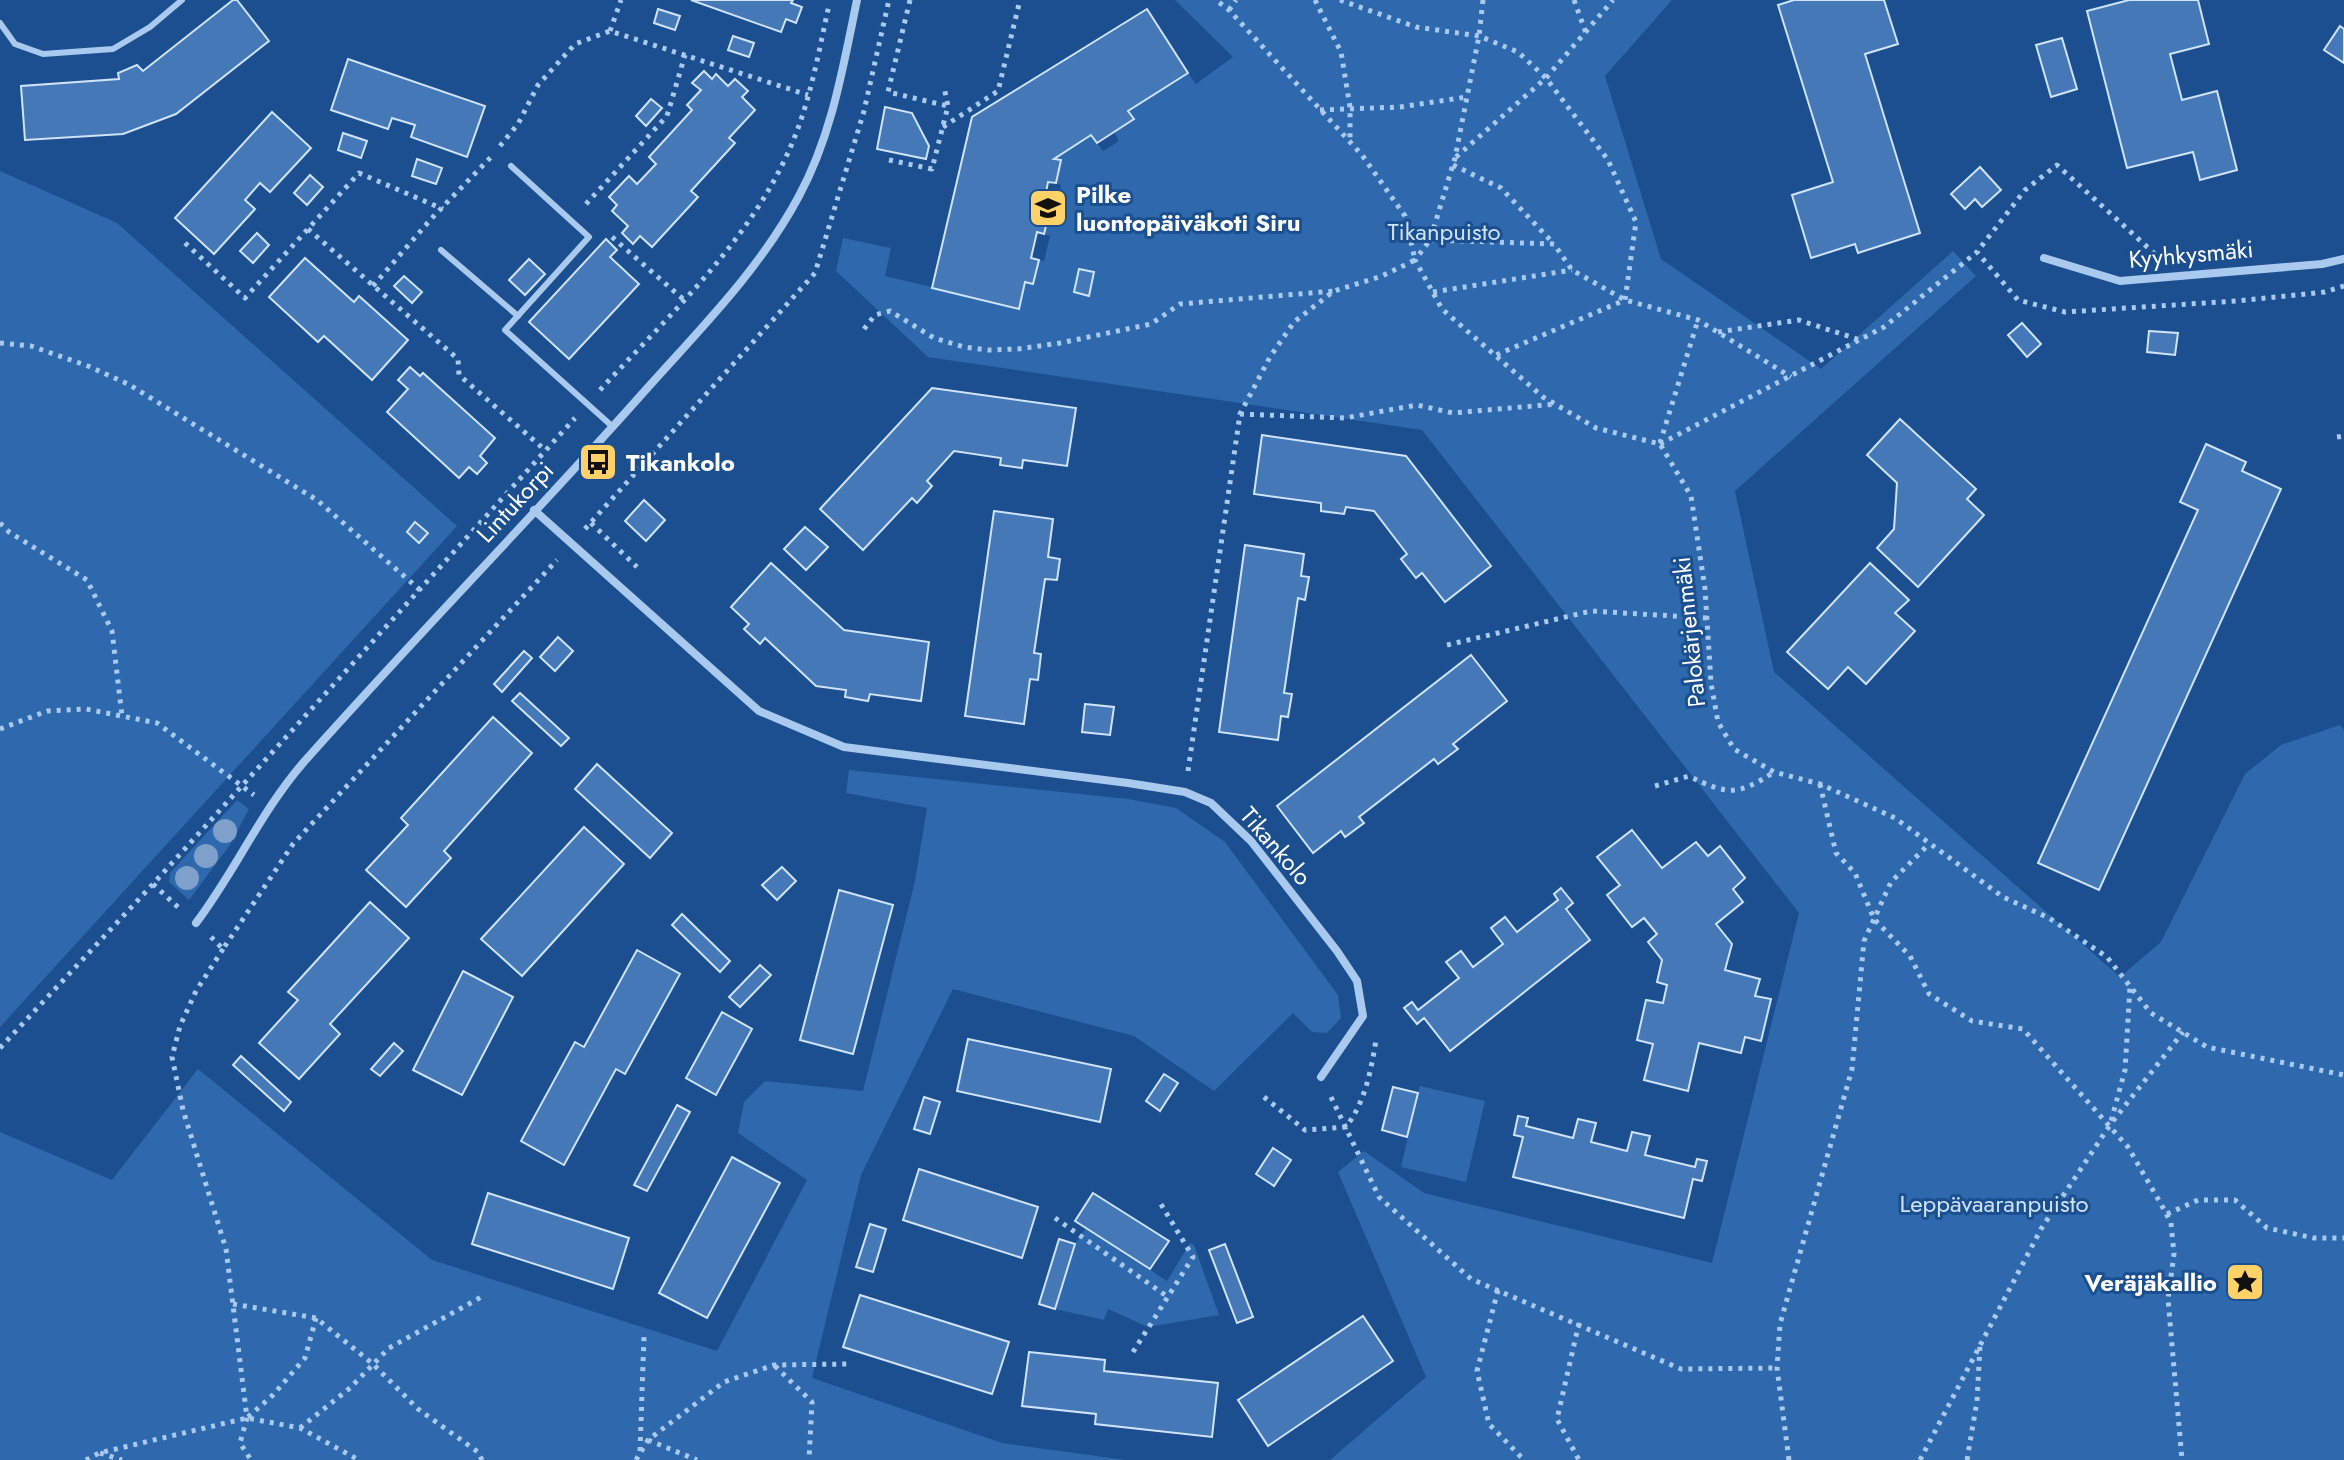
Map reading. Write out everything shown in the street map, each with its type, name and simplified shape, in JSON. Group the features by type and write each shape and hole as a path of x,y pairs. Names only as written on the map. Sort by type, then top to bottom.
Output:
{"street":[{"name":"Lintukorpi","path":"196,923 300,767 613,427 752,270 800,194 824,140 839,88 857,0"},
{"name":"Kyyhkysmäki","path":"2044,258 2120,281 2322,264 2344,259"},
{"name":"Tikankolo","path":"534,510 759,711 844,747 1185,792 1211,803 1251,841 1357,981 1363,1016 1321,1077"}],"lane":[{"path":"0,23 15,44 43,54 113,49 150,27 182,0"},
{"path":"511,166 589,237 505,330 613,427"},
{"path":"441,250 518,316"}],"path":[{"path":"610,31 621,0"},
{"path":"0,1048 153,884 736,240 793,142 808,95 830,0"},
{"path":"910,0 888,92 948,106"},
{"path":"943,127 998,91 1020,0"},
{"path":"1216,0 1229,10 1350,141 1405,216 1415,260 1442,309 1543,397 1596,428 1660,444 1884,327 1977,252"},
{"path":"1229,10 1236,0"},
{"path":"1315,0 1341,52 1350,107 1350,141"},
{"path":"1340,0 1416,27 1479,36 1518,52 1546,78 1608,160 1636,222 1625,300"},
{"path":"864,329 875,315 890,311 934,338 964,347 1018,349 1151,324 1180,304 1334,291 1382,276 1415,260 1430,240 1455,158 1483,0"},
{"path":"1574,0 1586,33"},
{"path":"1455,158 1546,78 1613,0"},
{"path":"373,286 518,124 538,85 575,44 610,31 808,95"},
{"path":"571,221 667,116 685,55"},
{"path":"889,160 932,169 948,106 944,87"},
{"path":"1319,110 1400,107 1467,97"},
{"path":"1453,165 1501,188 1554,244 1572,270 1625,300 1698,320 1791,377"},
{"path":"2025,190 2057,165 2156,256"},
{"path":"185,243 245,298 359,173 443,209"},
{"path":"589,237 602,228 683,299"},
{"path":"308,229 458,359 459,375 545,450"},
{"path":"1430,240 1554,244"},
{"path":"1433,292 1572,270"},
{"path":"1174,772 1188,775 1240,414 1270,357 1294,322 1334,291"},
{"path":"1496,355 1625,300"},
{"path":"1660,444 1698,320"},
{"path":"1717,332 1799,320 1860,340"},
{"path":"0,343 31,346 128,384 317,500 420,590"},
{"path":"1240,414 1345,418 1417,405 1453,413 1556,404"},
{"path":"2337,437 2344,436"},
{"name":"Palokärjenmäki","path":"1660,444 1691,496 1707,618 1711,683 1718,722 1734,749 1774,772 1820,784 1895,818 2003,897 2049,918 2107,957 2151,1013 2207,1047 2344,1075"},
{"path":"0,523 9,532 87,580 112,631 122,716"},
{"path":"591,523 644,573"},
{"path":"251,1460 240,1443 247,1418 226,1249 183,1110 172,1057 180,1026 196,991 293,844 572,544"},
{"path":"1447,645 1591,611 1707,618"},
{"path":"0,729 47,711 86,709 157,723 239,786 273,806"},
{"path":"1655,786 1689,776 1724,792 1753,786 1774,772"},
{"path":"1820,784 1836,853 1855,873 1874,919 1910,956 1929,994 1972,1021 2023,1029 2128,1147 2167,1214 2174,1254 2168,1299 2182,1460"},
{"path":"1789,1460 1777,1368 1780,1324 1852,1069 1864,941 1891,882 1929,844"},
{"path":"153,884 223,949"},
{"path":"2110,1125 2125,1070 2130,986"},
{"path":"1920,1460 2041,1229 2110,1125 2183,1032"},
{"path":"1264,1097 1305,1130 1346,1127 1358,1111 1373,1064 1377,1038"},
{"path":"1321,1077 1379,1197 1471,1279 1681,1369 1777,1368"},
{"path":"2167,1214 2198,1200 2235,1200 2267,1228 2314,1238 2344,1238"},
{"path":"1133,1352 1193,1257 1159,1201"},
{"path":"1055,1218 1168,1297"},
{"path":"1498,1290 1477,1371 1489,1424 1524,1460"},
{"path":"300,1428 350,1388 389,1348 485,1295"},
{"path":"233,1304 316,1318 373,1364 418,1409 478,1452 482,1460"},
{"path":"247,1418 273,1395 305,1358 316,1318"},
{"path":"1579,1323 1557,1419 1579,1460"},
{"path":"638,1457 644,1336"},
{"path":"1967,1460 1977,1401 1980,1343"},
{"path":"638,1457 648,1440 724,1382 774,1365 847,1364"},
{"path":"774,1365 812,1402 809,1460"},
{"path":"86,1460 99,1453 247,1418 300,1428 359,1460"},
{"path":"648,1440 697,1460"},
{"path":"99,1453 122,1460"}],"green space":[{"name":"Leppävaaranpuisto","path":"1175,0 1672,0 1605,76 1661,259 1821,369 1953,251 1976,276 1735,491 1774,672 2120,977 2161,942 2245,774 2281,745 2340,725 2344,730 2344,1460 1330,1460 1426,1377 1338,1172 1364,1151 1424,1193 1712,1263 1799,913 1422,430 928,357 836,271 843,238 891,248 885,276 1019,308 1025,282 1033,283 1039,260 1044,261 1050,236 1044,234 1050,210 1056,210 1061,185 1056,183 1061,161 1054,159 1091,135 1103,151 1119,141 1114,132 1133,119 1128,111 1188,73 1196,84 1233,57","holes":["1079,269 1094,272 1089,295 1074,292"]},
{"path":"0,171 117,223 457,526 0,1027"},
{"path":"849,770 1128,799 1176,808 1225,842 1338,995 1341,1018 1327,1033 1312,1032 1293,1013 1214,1091 1134,1036 953,989 861,1175 812,1378 1002,1443 1126,1460 0,1460 0,1132 112,1180 198,1069 432,1260 717,1351 807,1180 738,1133 744,1102 765,1081 863,1091 915,881 927,808 846,793"},
{"path":"237,800 249,809 230,845 189,900 169,882 170,873"},
{"path":"1420,1086 1485,1101 1466,1182 1401,1167"},
{"path":"1086,1228 1167,1281 1190,1243 1194,1245 1219,1315 1148,1327 1108,1309 1104,1320 1055,1309 1075,1244"}],"building":[{"path":"233,0 237,0 269,41 176,114 123,134 25,140 21,86 119,79 118,73 137,65 143,71"},
{"path":"691,0 793,0 791,3 802,7 796,23 786,19 781,32"},
{"path":"1794,0 1884,0 1898,44 1865,54 1920,233 1858,253 1855,244 1811,258 1792,195 1833,182 1778,5"},
{"path":"2129,0 2198,0 2209,44 2170,54 2182,100 2217,91 2237,170 2200,180 2193,152 2127,168 2087,11"},
{"path":"658,9 680,16 675,30 654,23"},
{"path":"1147,9 1188,73 1128,111 1134,119 1097,143 1091,135 1054,159 1061,160 1056,183 1048,182 1043,208 1050,210 1044,234 1037,232 1031,258 1039,260 1033,284 1025,282 1019,309 932,288 972,117"},
{"path":"2340,26 2344,29 2344,63 2324,50"},
{"path":"733,36 754,43 749,57 728,50"},
{"path":"2062,38 2077,89 2051,97 2036,45"},
{"path":"348,59 485,106 467,157 411,137 415,125 392,118 388,129 331,110"},
{"path":"704,71 712,79 716,74 728,86 735,79 748,91 742,97 755,110 729,138 735,143 691,191 698,197 652,247 640,236 633,244 622,233 628,226 612,211 617,205 609,197 629,176 637,184 656,164 649,157 692,110 687,105 701,90 692,83"},
{"path":"651,99 662,108 646,126 636,116"},
{"path":"885,107 912,113 929,146 926,159 877,149"},
{"path":"272,112 311,148 270,192 260,183 245,200 255,209 214,254 175,218"},
{"path":"343,133 367,141 361,158 338,150"},
{"path":"417,159 442,168 436,184 412,176"},
{"path":"1980,167 2001,190 1982,207 1975,199 1965,209 1951,194"},
{"path":"310,175 323,187 307,205 294,193"},
{"path":"257,233 269,245 253,263 240,251"},
{"path":"606,239 617,250 610,257 639,284 569,359 529,322"},
{"path":"305,258 354,302 359,296 408,340 372,380 324,336 318,342 269,297"},
{"path":"529,259 545,274 525,295 509,280"},
{"path":"1079,269 1094,272 1089,296 1074,292"},
{"path":"404,276 422,292 412,303 394,286"},
{"path":"2022,323 2041,344 2027,357 2008,335"},
{"path":"2149,331 2178,333 2175,355 2147,352"},
{"path":"410,367 420,376 423,373 495,438 480,456 487,463 477,474 469,467 459,478 387,412 408,389 398,380"},
{"path":"932,388 1076,408 1067,466 1023,460 1022,468 1000,465 1001,458 954,451 927,481 932,486 917,503 912,498 863,550 820,509"},
{"path":"1900,419 1976,489 1967,499 1984,515 1918,587 1877,548 1894,529 1897,483 1867,455"},
{"path":"1262,435 1406,456 1491,566 1445,602 1422,573 1416,578 1401,559 1407,554 1374,511 1346,507 1344,514 1321,511 1321,503 1254,494"},
{"path":"2206,444 2246,462 2242,471 2281,489 2099,890 2038,863 2198,510 2180,502"},
{"path":"644,500 665,520 646,541 625,521"},
{"path":"994,511 1053,519 1048,557 1060,559 1057,580 1045,579 1034,653 1041,654 1038,680 1030,679 1024,724 965,716"},
{"path":"415,522 428,533 419,543 407,532"},
{"path":"805,527 828,547 806,570 784,549"},
{"path":"1245,545 1304,554 1301,576 1309,577 1305,600 1298,598 1284,693 1292,694 1288,717 1281,716 1278,740 1219,732"},
{"path":"771,563 844,630 929,642 921,701 870,694 868,701 845,697 846,690 816,686 765,638 760,644 744,629 749,624 731,607"},
{"path":"1870,563 1909,600 1895,613 1915,631 1866,684 1848,667 1828,689 1787,652"},
{"path":"558,637 573,651 555,671 540,657"},
{"path":"524,651 532,658 502,692 494,684"},
{"path":"1471,655 1507,701 1453,744 1458,749 1438,764 1434,759 1359,817 1364,823 1345,837 1341,831 1313,853 1277,806"},
{"path":"520,693 569,738 561,746 512,701"},
{"path":"1085,704 1114,707 1110,735 1082,732"},
{"path":"493,717 532,753 444,851 451,858 406,907 366,870 408,825 401,818"},
{"path":"597,764 672,833 650,858 575,789"},
{"path":"584,827 624,864 522,976 481,939"},
{"path":"1632,830 1662,868 1696,842 1708,856 1720,846 1745,878 1733,889 1743,902 1716,924 1732,944 1725,970 1760,979 1755,996 1771,999 1761,1041 1745,1037 1741,1053 1699,1043 1688,1091 1644,1080 1653,1044 1637,1040 1646,1000 1663,1003 1667,985 1657,982 1662,960 1648,942 1657,934 1644,918 1632,927 1607,895 1620,885 1597,857"},
{"path":"782,867 796,881 777,900 762,885"},
{"path":"1561,888 1573,903 1566,909 1590,940 1450,1051 1424,1018 1417,1024 1404,1008 1412,1002 1418,1010 1459,978 1446,962 1461,951 1473,967 1503,944 1491,928 1505,917 1517,932 1558,900 1554,894"},
{"path":"839,890 893,905 853,1054 800,1040"},
{"path":"370,902 409,938 330,1024 340,1034 299,1079 259,1043 298,1000 288,992"},
{"path":"682,914 730,961 720,972 672,925"},
{"path":"637,950 680,974 625,1074 616,1069 564,1165 521,1141 575,1042 584,1047"},
{"path":"760,965 771,975 740,1007 729,997"},
{"path":"463,971 513,997 462,1095 413,1070"},
{"path":"722,1012 752,1029 716,1095 686,1078"},
{"path":"968,1039 1111,1069 1100,1122 957,1091"},
{"path":"394,1043 403,1051 380,1076 371,1069"},
{"path":"241,1056 291,1102 284,1111 233,1065"},
{"path":"1164,1074 1178,1083 1160,1111 1146,1101"},
{"path":"1393,1087 1418,1093 1407,1137 1382,1130"},
{"path":"924,1097 940,1102 930,1134 914,1129"},
{"path":"677,1105 690,1112 647,1191 634,1185"},
{"path":"1518,1116 1528,1118 1526,1126 1573,1138 1578,1119 1596,1123 1591,1142 1627,1151 1632,1132 1650,1136 1645,1155 1695,1167 1697,1159 1707,1161 1702,1181 1693,1179 1684,1218 1513,1177 1523,1137 1514,1135"},
{"path":"1273,1148 1291,1160 1274,1186 1256,1174"},
{"path":"732,1157 780,1183 707,1318 659,1293"},
{"path":"919,1169 1038,1207 1022,1258 903,1220"},
{"path":"488,1193 629,1238 613,1289 472,1244"},
{"path":"1093,1193 1169,1241 1150,1269 1075,1221"},
{"path":"870,1224 886,1229 873,1272 856,1267"},
{"path":"1059,1239 1075,1244 1055,1309 1039,1304"},
{"path":"1225,1244 1253,1317 1237,1323 1209,1250"},
{"path":"860,1295 1009,1342 992,1394 843,1347"},
{"path":"1363,1316 1393,1361 1268,1446 1238,1400"},
{"path":"1029,1352 1105,1360 1104,1371 1218,1383 1212,1437 1095,1424 1096,1414 1022,1406"}],"place":[{"name":"Pilke luontopäiväkoti Siru","path":"1048,208"},
{"name":"Tikankolo","path":"598,462"},
{"name":"Veräjäkallio","path":"2245,1282"}],"park label":[{"name":"Tikanpuisto","path":"1444,231"}]}
